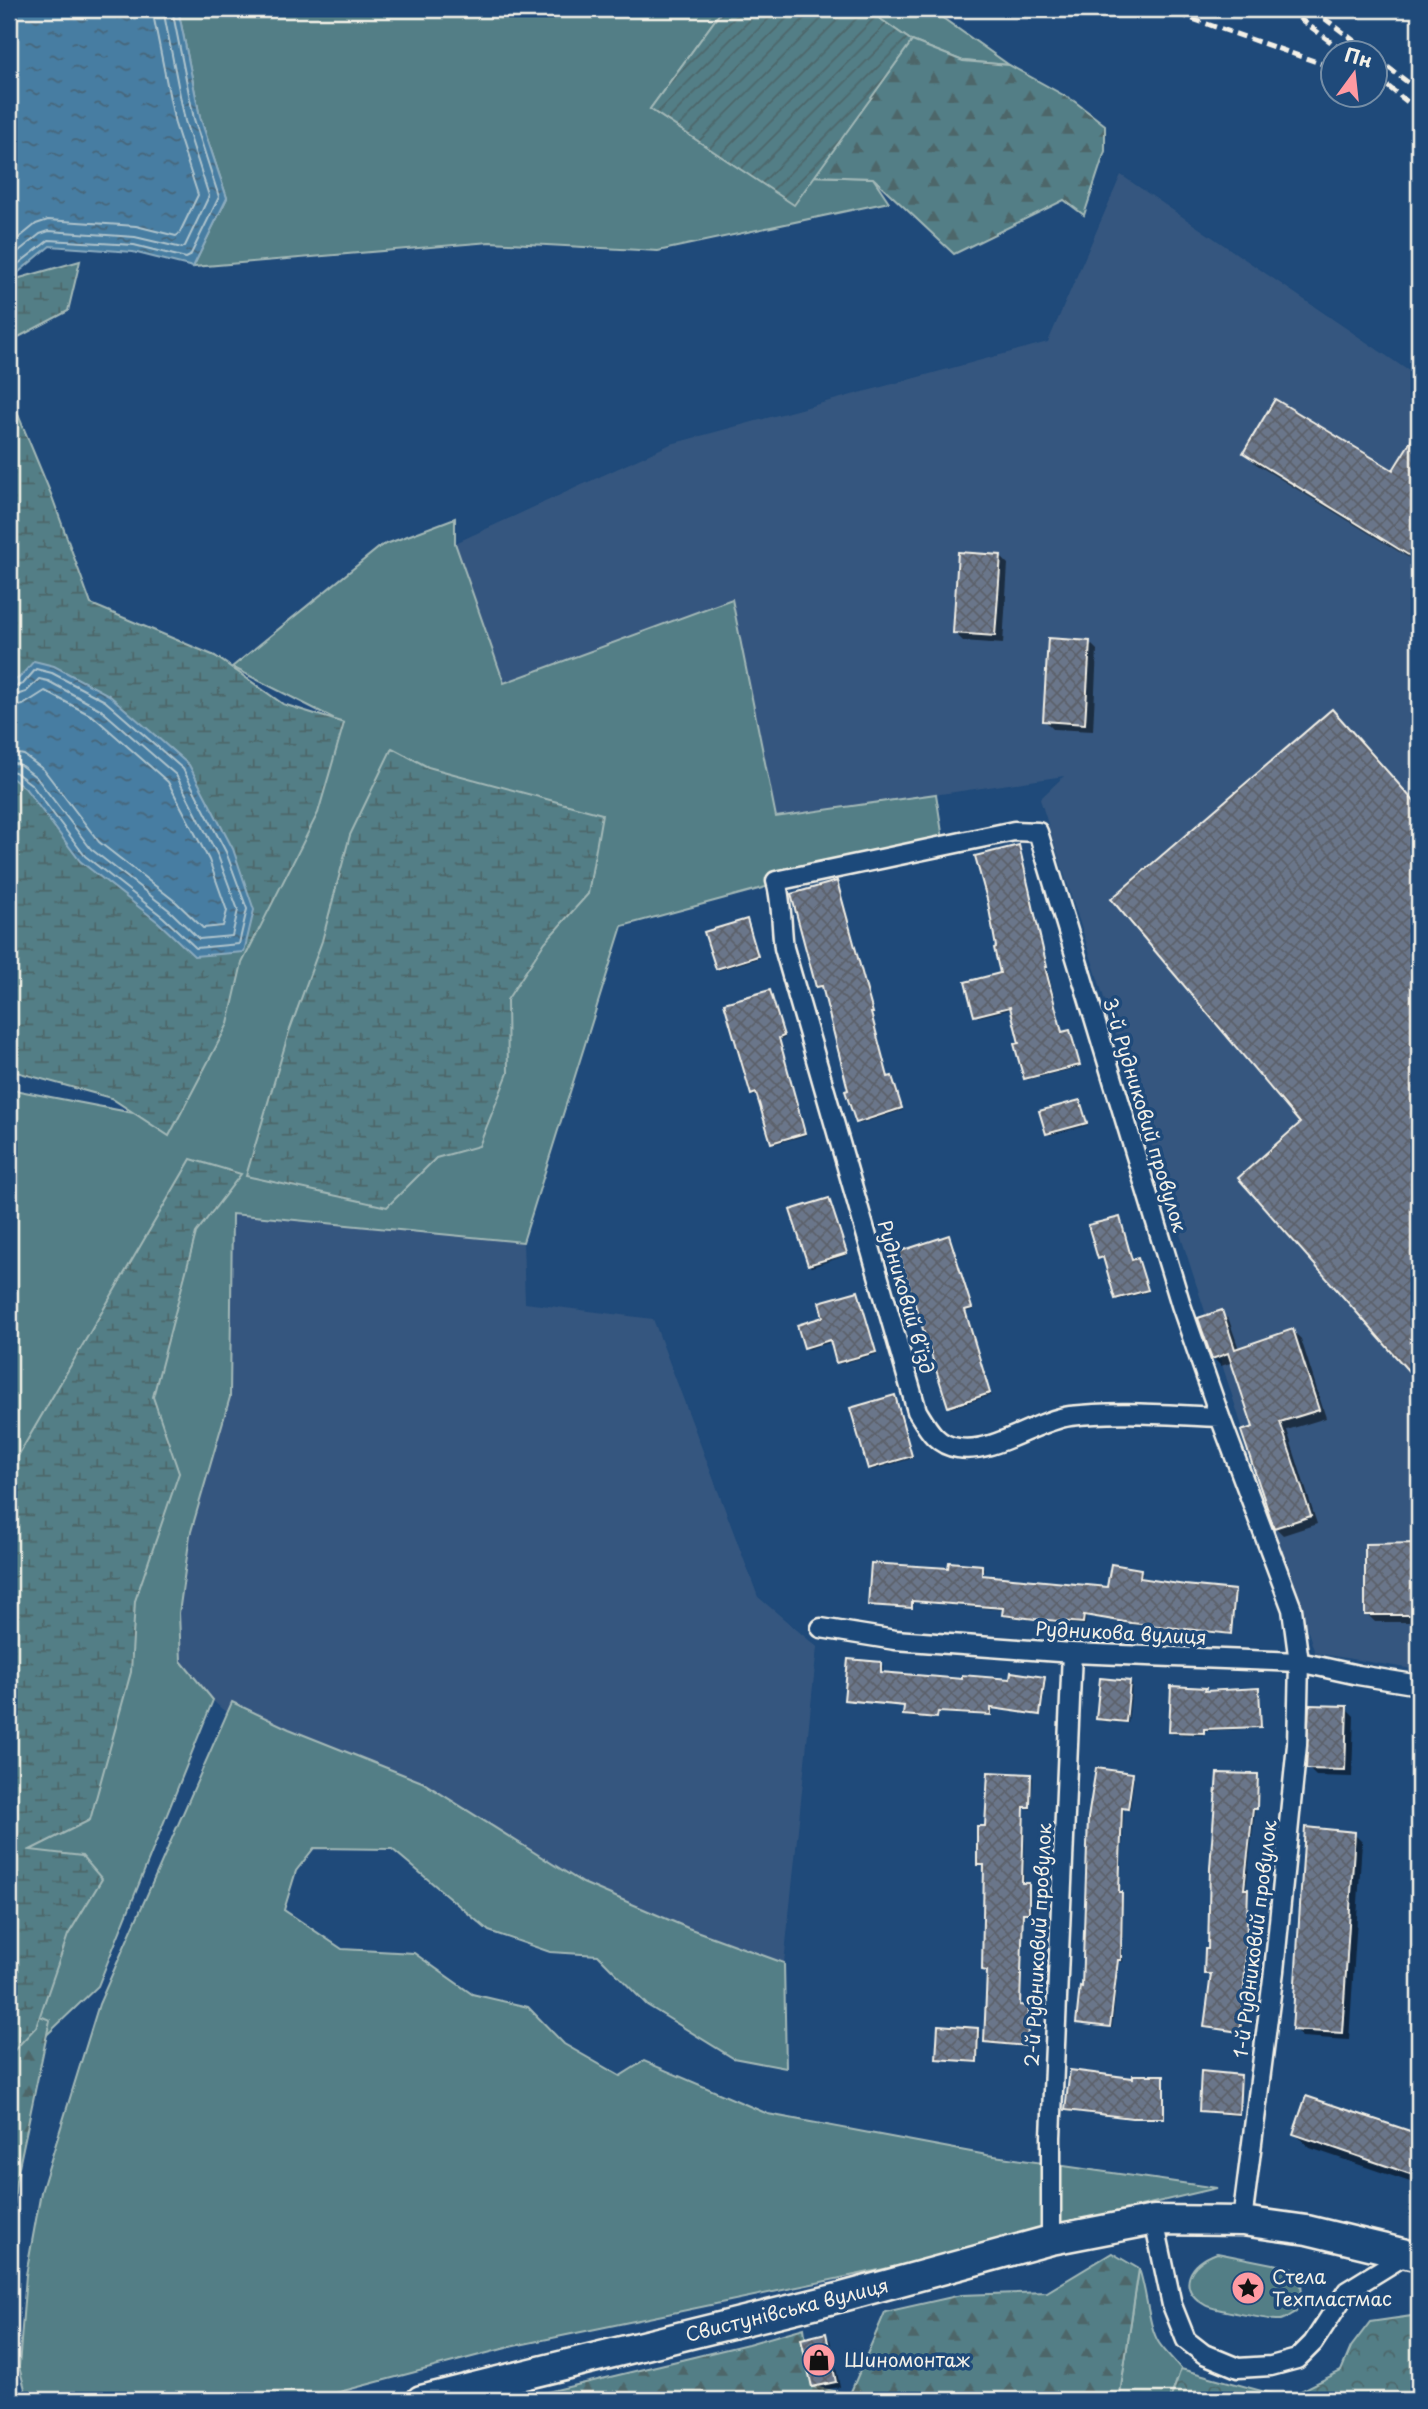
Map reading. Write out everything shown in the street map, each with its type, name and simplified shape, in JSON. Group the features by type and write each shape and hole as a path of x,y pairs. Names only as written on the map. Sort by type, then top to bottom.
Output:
{"main road":[{"name":"Свистунівська вулиця","path":"421,2400 842,2297 1051,2240 1154,2220 1242,2221 1307,2230 1413,2255"}],"street":[{"name":"3-й Рудниковий провулок","path":"776,881 1014,831 1038,832 1181,1305 1220,1418 1292,1609 1300,1662"},
{"name":"Рудниковий в’їзд","path":"776,881 788,960 917,1411 929,1431 942,1444 960,1449 980,1447 1068,1416 1131,1413 1220,1418"},
{"name":"Рудникова вулиця","path":"821,1628 895,1640 1072,1653 1300,1662 1419,1685"},
{"name":"2-й Рудниковий провулок","path":"1051,2240 1051,2137 1072,1653"},
{"name":"1-й Рудниковий провулок","path":"1242,2221 1274,1971 1297,1745 1300,1662"},
{"path":"1154,2220 1172,2305 1185,2340 1204,2354 1238,2368 1271,2366 1297,2358 1313,2343 1347,2291 1413,2255"}],"shaded area":[{"path":"1121,175 1419,378 1419,1670 1315,1653 1040,799 1064,776 776,818 732,599 504,683 447,547 671,444 1048,342"},
{"path":"232,1214 523,1242 525,1303 653,1319 758,1597 817,1647 784,1963 687,1938 492,1834 222,1709 172,1663 188,1543 230,1397"}],"green space":[{"path":"178,9 723,9 650,109 794,204 814,176 873,178 889,202 658,251 490,242 193,267 227,198 200,117"},
{"path":"723,9 866,9 912,41 794,205 650,109"},
{"path":"866,9 930,9 1009,65 963,61 912,41"},
{"path":"912,41 963,61 1009,65 1074,101 1105,125 1105,151 1084,215 1064,200 954,254 873,178 814,176"},
{"path":"80,261 68,311 9,342 9,281"},
{"path":"9,393 51,494 91,604 215,656 283,704 344,723 318,813 242,963 228,1024 169,1136 111,1098 9,1070"},
{"path":"455,518 455,543 504,683 732,599 776,817 936,794 943,839 622,926 523,1242 232,1214 230,1397 190,1535 179,1613 181,1661 213,1700 98,1986 31,2050 9,1896 9,1089 139,1114 333,718 232,667 381,546"},
{"path":"392,748 428,767 602,814 588,894 545,942 507,1000 508,1073 479,1146 436,1158 387,1207 246,1176 289,1032 322,941 350,835"},
{"path":"191,1159 241,1174 196,1233 153,1397 179,1473 135,1601 131,1672 90,1820 30,1850 82,1856 102,1879 68,1935 36,2027 9,2056 9,1477 18,1456"},
{"path":"232,1702 289,1729 422,1782 583,1883 688,1928 784,1963 786,2068 733,2058 647,2005 598,1955 550,1952 489,1931 392,1849 314,1848 296,1871 284,1910 342,1949 414,1953 472,1994 528,2007 564,2044 620,2076 644,2061 768,2114 987,2155 1217,2188 903,2265 514,2346 309,2400 28,2400 19,2367 26,2275 41,2192 99,2004"},
{"path":"40,2016 50,2020 16,2181 9,2265 9,2051"},
{"path":"1112,2253 1139,2269 1119,2400 1018,2400 1020,2394 1005,2400 514,2400 804,2328 812,2387 850,2394 885,2312 961,2295 1047,2292"},
{"path":"1217,2253 1293,2268 1300,2279 1302,2289 1296,2312 1276,2320 1205,2305 1190,2291 1188,2283 1193,2269"},
{"path":"1139,2269 1155,2336 1181,2369 1170,2400 1119,2400"},
{"path":"1419,2315 1419,2400 1170,2400 1181,2369 1287,2398 1341,2371 1351,2347 1370,2322"}],"water":[{"path":"9,9 178,9 200,117 227,198 193,267 133,252 50,246 9,280"},
{"path":"34,661 54,666 109,695 189,765 233,849 254,910 244,952 194,956 158,922 80,861 25,788 9,776 9,683 19,678"}],"building":[{"path":"1275,399 1393,470 1419,428 1419,542 1410,556 1243,453"},
{"path":"958,552 1001,555 995,636 953,633"},
{"path":"1048,638 1090,641 1085,724 1043,721"},
{"path":"1332,709 1419,807 1419,1383 1238,1178 1300,1123 1111,899"},
{"path":"1019,845 1062,1032 1070,1030 1080,1065 1024,1079 1014,1044 1019,1043 1010,1007 974,1016 965,982 1000,973 988,903 975,856"},
{"path":"837,881 888,1077 892,1076 902,1108 856,1123 845,1091 848,1090 822,986 816,987 791,894"},
{"path":"747,919 758,956 716,969 704,932"},
{"path":"770,990 784,1036 779,1038 805,1133 771,1143 756,1093 751,1095 724,1003"},
{"path":"1080,1100 1087,1123 1046,1134 1039,1111"},
{"path":"829,1198 847,1253 808,1265 790,1210"},
{"path":"1120,1217 1132,1260 1138,1258 1148,1290 1115,1299 1103,1257 1098,1259 1088,1225"},
{"path":"949,1235 972,1308 965,1310 990,1393 948,1407 898,1252"},
{"path":"858,1291 876,1352 836,1363 830,1340 804,1348 797,1325 823,1317 819,1302"},
{"path":"1222,1310 1235,1349 1293,1329 1319,1410 1280,1422 1311,1516 1274,1528 1241,1431 1253,1427 1228,1353 1212,1359 1198,1318"},
{"path":"895,1395 912,1456 868,1469 850,1408"},
{"path":"1419,1543 1419,1615 1365,1615 1365,1544"},
{"path":"949,1562 982,1565 982,1575 1107,1587 1111,1564 1141,1569 1140,1578 1235,1590 1231,1634 1084,1615 1083,1623 1035,1619 1002,1615 1003,1608 912,1601 912,1608 868,1605 871,1563 948,1568"},
{"path":"848,1659 881,1662 881,1672 962,1679 962,1675 1010,1679 1011,1672 1045,1677 1040,1715 991,1708 991,1715 938,1712 937,1718 903,1715 904,1706 844,1700"},
{"path":"1100,1678 1130,1681 1126,1722 1096,1719"},
{"path":"1171,1686 1206,1688 1205,1691 1259,1688 1261,1727 1204,1729 1204,1733 1169,1732"},
{"path":"1309,1705 1347,1706 1345,1770 1306,1769"},
{"path":"1096,1768 1133,1773 1128,1809 1122,1808 1119,1892 1122,1892 1121,1960 1118,1960 1110,2027 1076,2023 1080,1986 1082,1987 1088,1818"},
{"path":"988,1772 1031,1774 1030,1807 1024,1807 1022,1883 1029,1883 1029,1913 1023,1913 1020,2005 1029,2006 1027,2046 984,2042 987,1971 982,1970 984,1865 977,1865 977,1826 985,1826"},
{"path":"1217,1773 1258,1774 1257,1809 1253,1809 1244,1889 1248,1889 1240,2032 1204,2027 1211,1974 1204,1974 1205,1949 1208,1949 1210,1868"},
{"path":"1305,1827 1355,1832 1342,2033 1292,2030"},
{"path":"938,2025 978,2028 977,2062 936,2059"},
{"path":"1070,2070 1133,2078 1133,2075 1164,2075 1164,2118 1132,2118 1065,2110"},
{"path":"1201,2071 1241,2075 1239,2114 1199,2111"},
{"path":"1306,2096 1419,2134 1419,2177 1293,2134"},
{"name":"Шиномонтаж","path":"826,2333 836,2382 812,2387 801,2339"}],"railway":[{"path":"1164,9 1320,63"},
{"path":"1287,9 1325,38"},
{"path":"1312,9 1350,38"},
{"path":"1390,69 1419,91"},
{"path":"1390,88 1419,111"}],"place":[{"name":"Стела Техпластмас","path":"1248,2288"},
{"name":"Шиномонтаж","path":"819,2360"}]}
